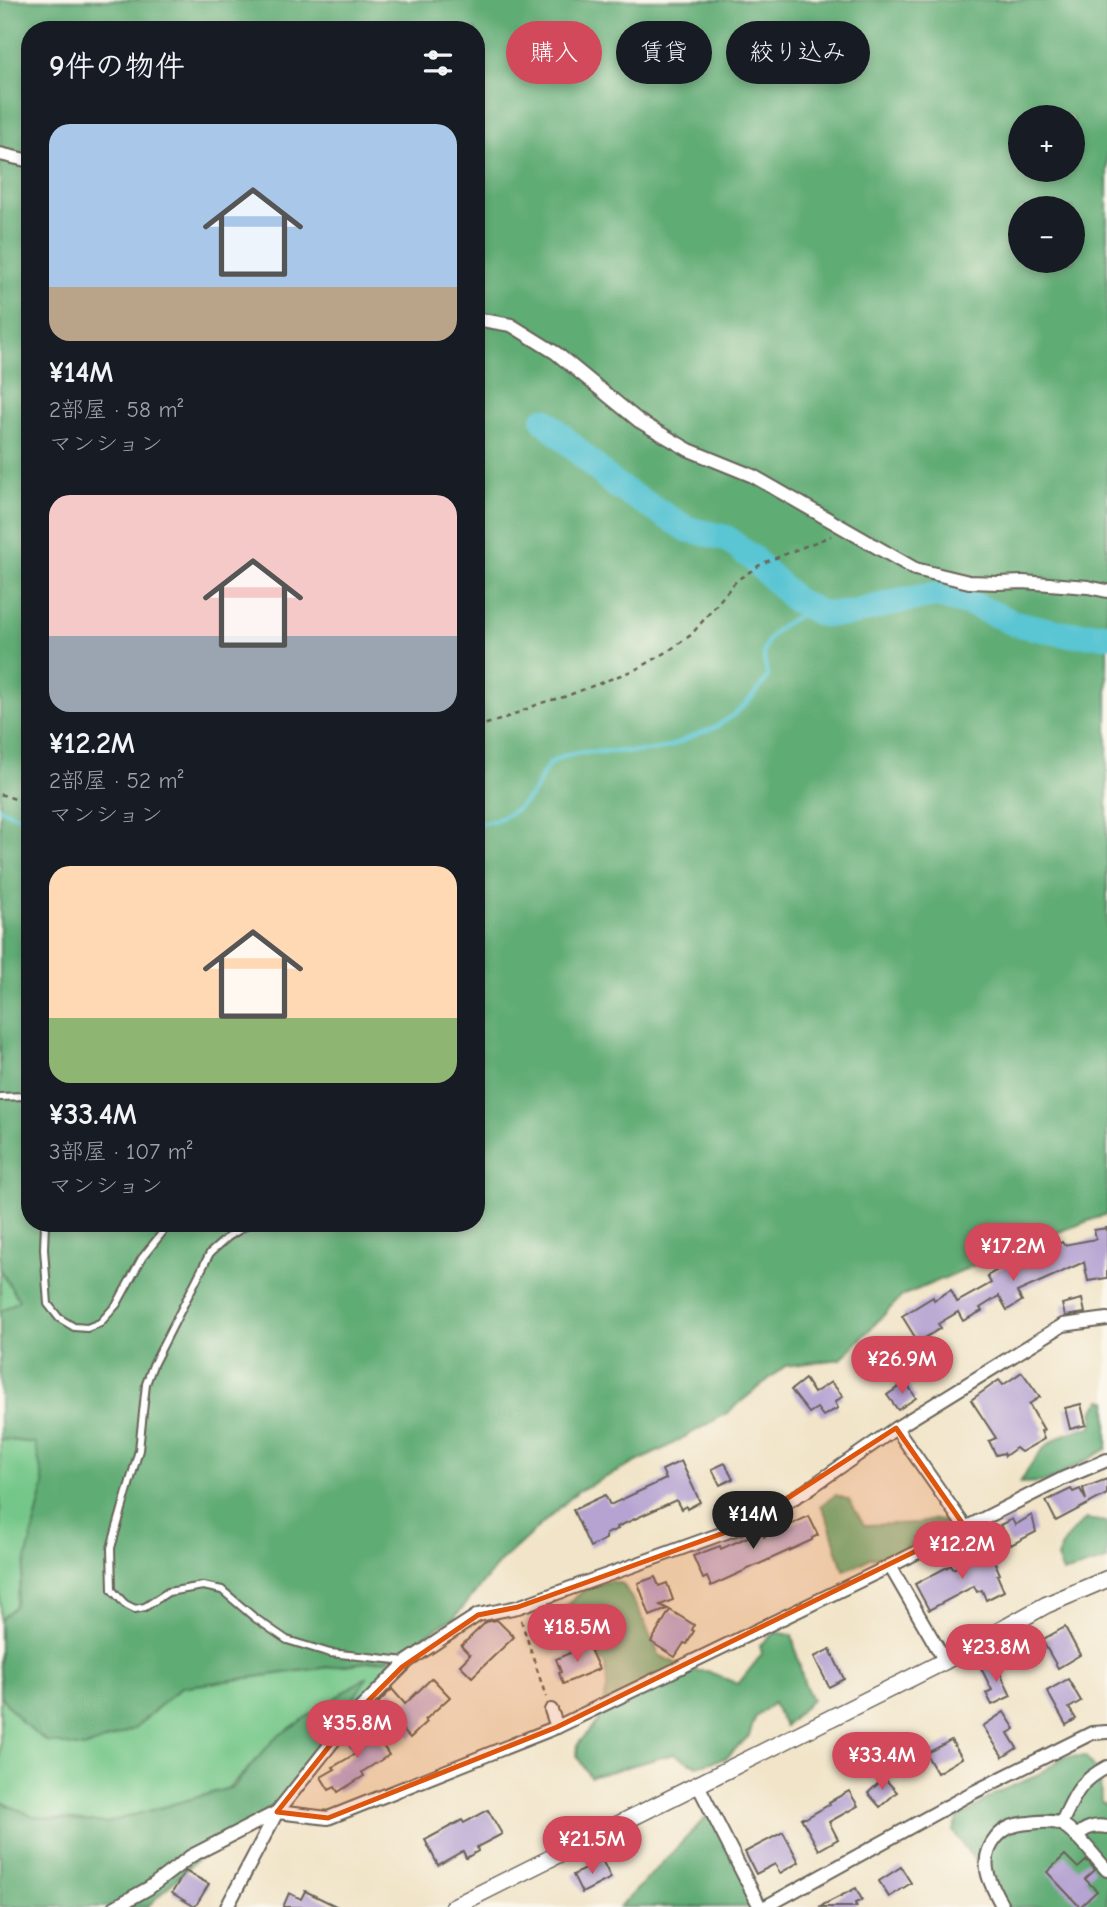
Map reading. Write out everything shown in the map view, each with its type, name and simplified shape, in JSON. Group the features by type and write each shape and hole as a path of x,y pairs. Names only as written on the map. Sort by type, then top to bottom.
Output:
{"street":[{"path":"0,155 21,159"},
{"path":"485,321 511,325 556,353 639,421 688,450 753,476 915,569 970,582 1023,582 1107,591"},
{"path":"227,1907 277,1812 354,1715 408,1661 478,1615 518,1607 746,1525 804,1492 896,1428 1063,1325 1107,1319"},
{"path":"896,1428 965,1527"},
{"path":"115,1907 149,1888 191,1856 277,1812 328,1818 557,1727 890,1566 1063,1478 1107,1460"},
{"path":"890,1566 945,1661"},
{"path":"453,1907 945,1661 1045,1605 1107,1579"},
{"path":"551,1710 557,1727"},
{"path":"765,1907 970,1794 1092,1733 1107,1732"},
{"path":"1061,1824 1077,1789 1089,1776 1107,1767"},
{"path":"698,1785 760,1907"},
{"path":"1003,1907 991,1886 985,1861 989,1846 1000,1833 1015,1824 1061,1824 1105,1865"},
{"path":"1077,1837 1091,1827 1107,1827"}],"lane":[{"path":"0,1097 21,1096"},
{"path":"45,1232 48,1304 59,1318 74,1327 87,1328 100,1323 117,1304 142,1258 163,1232"},
{"path":"236,1232 210,1253 146,1384 139,1450 111,1548 112,1590 125,1604 135,1609 145,1607 168,1592 203,1586 222,1590 287,1640 330,1653 408,1661"}],"path":[{"path":"485,724 639,668 691,635 737,580 763,563 847,530"},
{"path":"0,794 21,801"},
{"path":"523,1626 551,1710"}],"highlighted area":[{"path":"896,1428 965,1527 557,1727 328,1818 277,1812 354,1715 402,1667 478,1615 518,1607 746,1525"}],"green space":[{"path":"0,0 1107,0 1107,1214 1013,1249 902,1296 841,1359 785,1366 727,1413 665,1448 578,1491 500,1562 455,1617 386,1659 181,1687 134,1729 84,1748 47,1742 22,1722 0,1696 0,1620 15,1606 44,1485 35,1443 0,1439 0,1312 19,1300 0,1270"},
{"path":"0,1237 106,1450 57,1612 0,1668"},
{"path":"1102,1400 1107,1401 1107,1449 1046,1482 1020,1483 1040,1452 1048,1445 1066,1434 1092,1427 1094,1409"},
{"path":"836,1495 849,1500 864,1525 920,1523 936,1519 951,1522 950,1532 888,1555 870,1558 844,1570 821,1505"},
{"path":"1086,1519 1107,1522 1107,1560 1063,1573 1057,1558 1059,1552 1068,1537"},
{"path":"609,1581 623,1584 659,1655 691,1671 707,1671 738,1684 762,1654 760,1645 776,1632 792,1635 804,1683 812,1700 785,1726 773,1703 755,1718 749,1736 726,1758 697,1766 674,1754 590,1777 577,1756 578,1744 598,1721 607,1689 606,1666 591,1646 579,1639 553,1637 551,1620 585,1589"},
{"path":"391,1659 402,1667 354,1706 262,1755 227,1789 106,1823 36,1817 0,1802 0,1696 35,1725 76,1747 106,1740 134,1729 181,1687"},
{"path":"368,1676 291,1794 192,1864 147,1907 0,1907 0,1802 36,1817 106,1823 233,1787 275,1738"},
{"path":"1085,1756 1100,1776 1101,1802 1107,1805 1107,1907 997,1907 976,1862 953,1831 958,1817 996,1793 1038,1775 1063,1757"},
{"path":"711,1812 763,1907 620,1907"}],"building":[{"path":"1107,1228 1107,1278 1088,1281 1084,1262 1017,1292 1022,1301 1007,1310 999,1296 980,1308 982,1311 963,1321 958,1312 938,1324 941,1328 918,1342 902,1316 933,1297 934,1300 951,1290 957,1302 991,1283 987,1276 1016,1259 1018,1262 1062,1242 1064,1245 1096,1239 1094,1230"},
{"path":"1082,1299 1085,1313 1065,1316 1062,1304"},
{"path":"1022,1372 1040,1397 1029,1404 1044,1430 1041,1431 1044,1439 1021,1452 1016,1448 1005,1456 1004,1453 996,1455 989,1441 996,1438 971,1400 999,1380 1003,1385"},
{"path":"805,1379 814,1393 831,1382 843,1396 835,1402 838,1408 823,1416 817,1408 809,1413 791,1390"},
{"path":"906,1382 916,1398 898,1410 887,1395"},
{"path":"1081,1404 1086,1425 1070,1429 1065,1408"},
{"path":"681,1461 700,1502 681,1509 676,1500 617,1527 618,1529 606,1534 606,1539 590,1547 573,1510 605,1495 610,1505 666,1479 662,1470"},
{"path":"725,1463 733,1479 720,1485 712,1469"},
{"path":"1107,1479 1107,1494 1056,1521 1046,1501 1071,1489 1073,1492 1080,1489 1086,1500 1083,1488"},
{"path":"1032,1515 1036,1532 1011,1545 1000,1525 1012,1519 1015,1525"},
{"path":"809,1516 818,1535 812,1540 711,1586 707,1577 703,1579 693,1556 720,1546 721,1549 761,1531 764,1537"},
{"path":"990,1552 1004,1591 986,1600 982,1590 977,1592 974,1586 929,1610 915,1584 951,1565 953,1569"},
{"path":"655,1577 659,1586 667,1583 673,1600 660,1605 668,1609 650,1616 638,1583"},
{"path":"670,1610 694,1625 687,1644 684,1643 675,1657 651,1642"},
{"path":"497,1620 514,1637 472,1677 460,1665 470,1655 461,1646 486,1622"},
{"path":"1065,1627 1080,1655 1058,1668 1042,1640"},
{"path":"588,1645 599,1669 563,1684 556,1659"},
{"path":"830,1649 844,1679 829,1687 814,1657"},
{"path":"995,1662 1011,1696 992,1705 986,1693 992,1690 981,1668"},
{"path":"432,1678 450,1697 410,1738 378,1703 392,1689 405,1704"},
{"path":"1068,1679 1081,1701 1069,1708 1076,1719 1066,1725 1047,1691"},
{"path":"1004,1712 1015,1729 1008,1733 1017,1748 1003,1757 983,1726"},
{"path":"369,1724 389,1755 362,1772 364,1776 338,1792 335,1787 329,1790 321,1777 355,1754 346,1739"},
{"path":"951,1740 962,1758 937,1773 926,1754"},
{"path":"884,1778 897,1792 880,1807 868,1793"},
{"path":"849,1791 858,1806 829,1822 838,1839 819,1850 801,1818 806,1818"},
{"path":"488,1810 502,1834 477,1847 478,1851 466,1858 463,1851 438,1865 425,1840 462,1820 464,1823"},
{"path":"783,1832 799,1862 780,1873 775,1864 756,1874 745,1852"},
{"path":"1065,1855 1078,1868 1087,1860 1095,1870 1085,1879 1097,1891 1080,1907 1047,1872"},
{"path":"602,1860 611,1878 582,1893 573,1875"},
{"path":"901,1867 911,1883 889,1897 879,1881"},
{"path":"185,1871 209,1884 195,1907 172,1893"},
{"path":"856,1888 862,1900 855,1903 857,1907 819,1907"},
{"path":"305,1891 338,1907 283,1907 289,1893 301,1899"}],"waterway":[{"path":"544,420 614,484 687,529 726,538 752,558 795,600 822,614 849,614 937,595 974,605 1014,623 1065,634 1107,635"},
{"path":"485,823 501,818 516,809 529,798 548,766 564,756 586,752 659,749 716,727 746,703 768,676 764,656 770,637 782,625 813,609"},
{"path":"0,809 21,817"}]}
